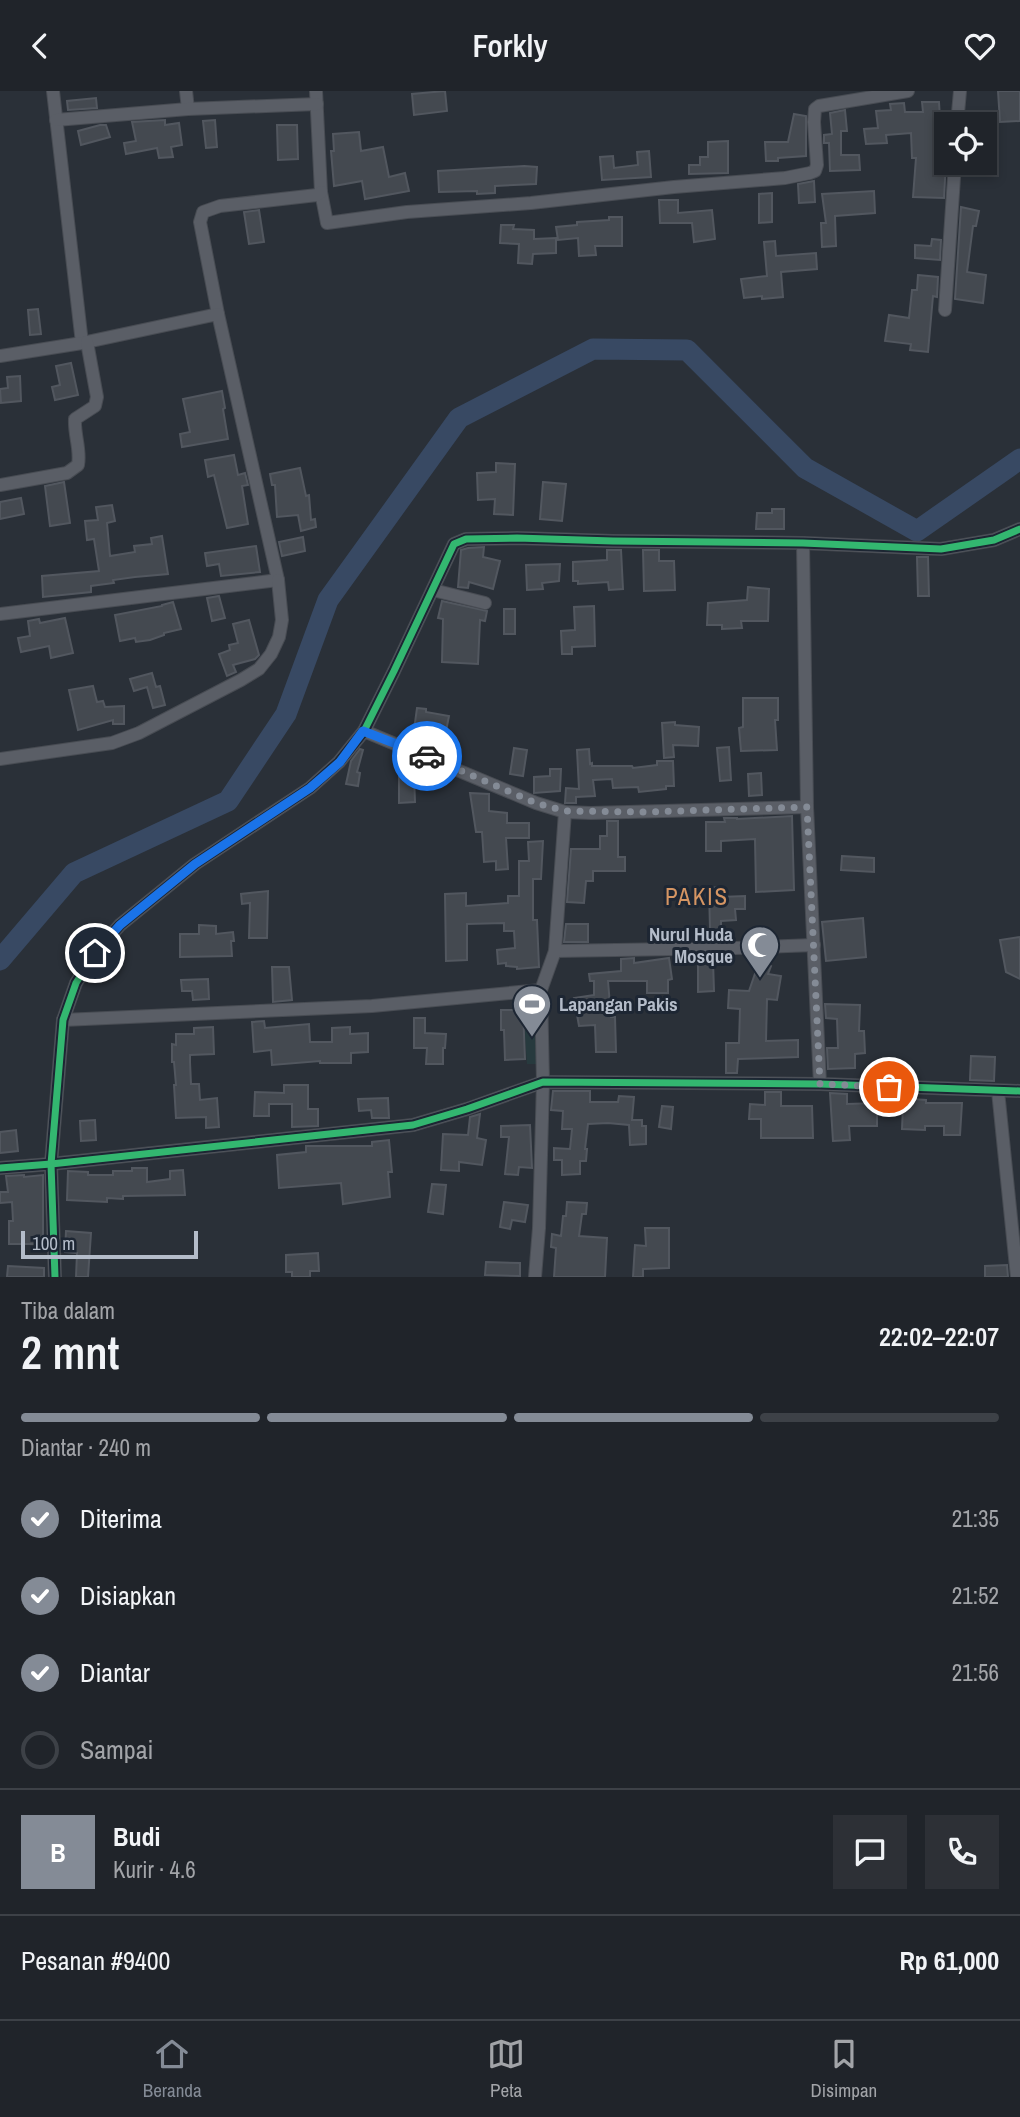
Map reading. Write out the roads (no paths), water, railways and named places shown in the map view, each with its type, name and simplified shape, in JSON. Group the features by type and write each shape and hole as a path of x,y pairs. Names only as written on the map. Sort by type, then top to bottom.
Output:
{"street":[{"path":"0,485 67,473 78,465 75,419 95,406 97,397 84,343 54,91"},
{"path":"186,91 188,109"},
{"path":"56,120 316,98 321,192 327,223 407,212 531,203 785,178 810,173 816,168 818,161 814,122 819,106 834,98 908,91"},
{"path":"958,112 960,91"},
{"path":"945,310 954,175"},
{"path":"0,759 111,743 139,733 241,680 259,669 271,654 279,637 282,620 278,580 200,222 203,212 220,206 317,195 321,192"},
{"path":"0,356 84,343 218,314"},
{"path":"55,1277 51,1164 64,1020 76,983 95,953 120,925 195,864 310,788 340,762 363,731 451,548 456,543 466,539 517,538 803,543 941,549 994,540 1020,529"},
{"path":"803,543 807,807 820,1084"},
{"path":"0,614 278,580"},
{"path":"433,590 485,603"},
{"path":"363,731 536,803 565,811 645,812 807,807"},
{"path":"536,1277 544,1082 541,990 555,951 565,811"},
{"path":"555,951 814,945"},
{"path":"64,1020 372,1006 541,990"},
{"path":"0,1168 413,1125 544,1082 820,1084 1020,1091"},
{"path":"998,1091 1017,1277"}],"waterway":[{"path":"0,960 74,873 228,801 286,714 328,600 459,418 593,349 687,350 805,468 917,531 1020,459"}],"place":[{"name":"Nurul Huda Mosque","path":"760,979"},
{"name":"Lapangan Pakis","path":"532,1038"}],"district":[{"name":"PAKIS","path":"697,897"}]}
